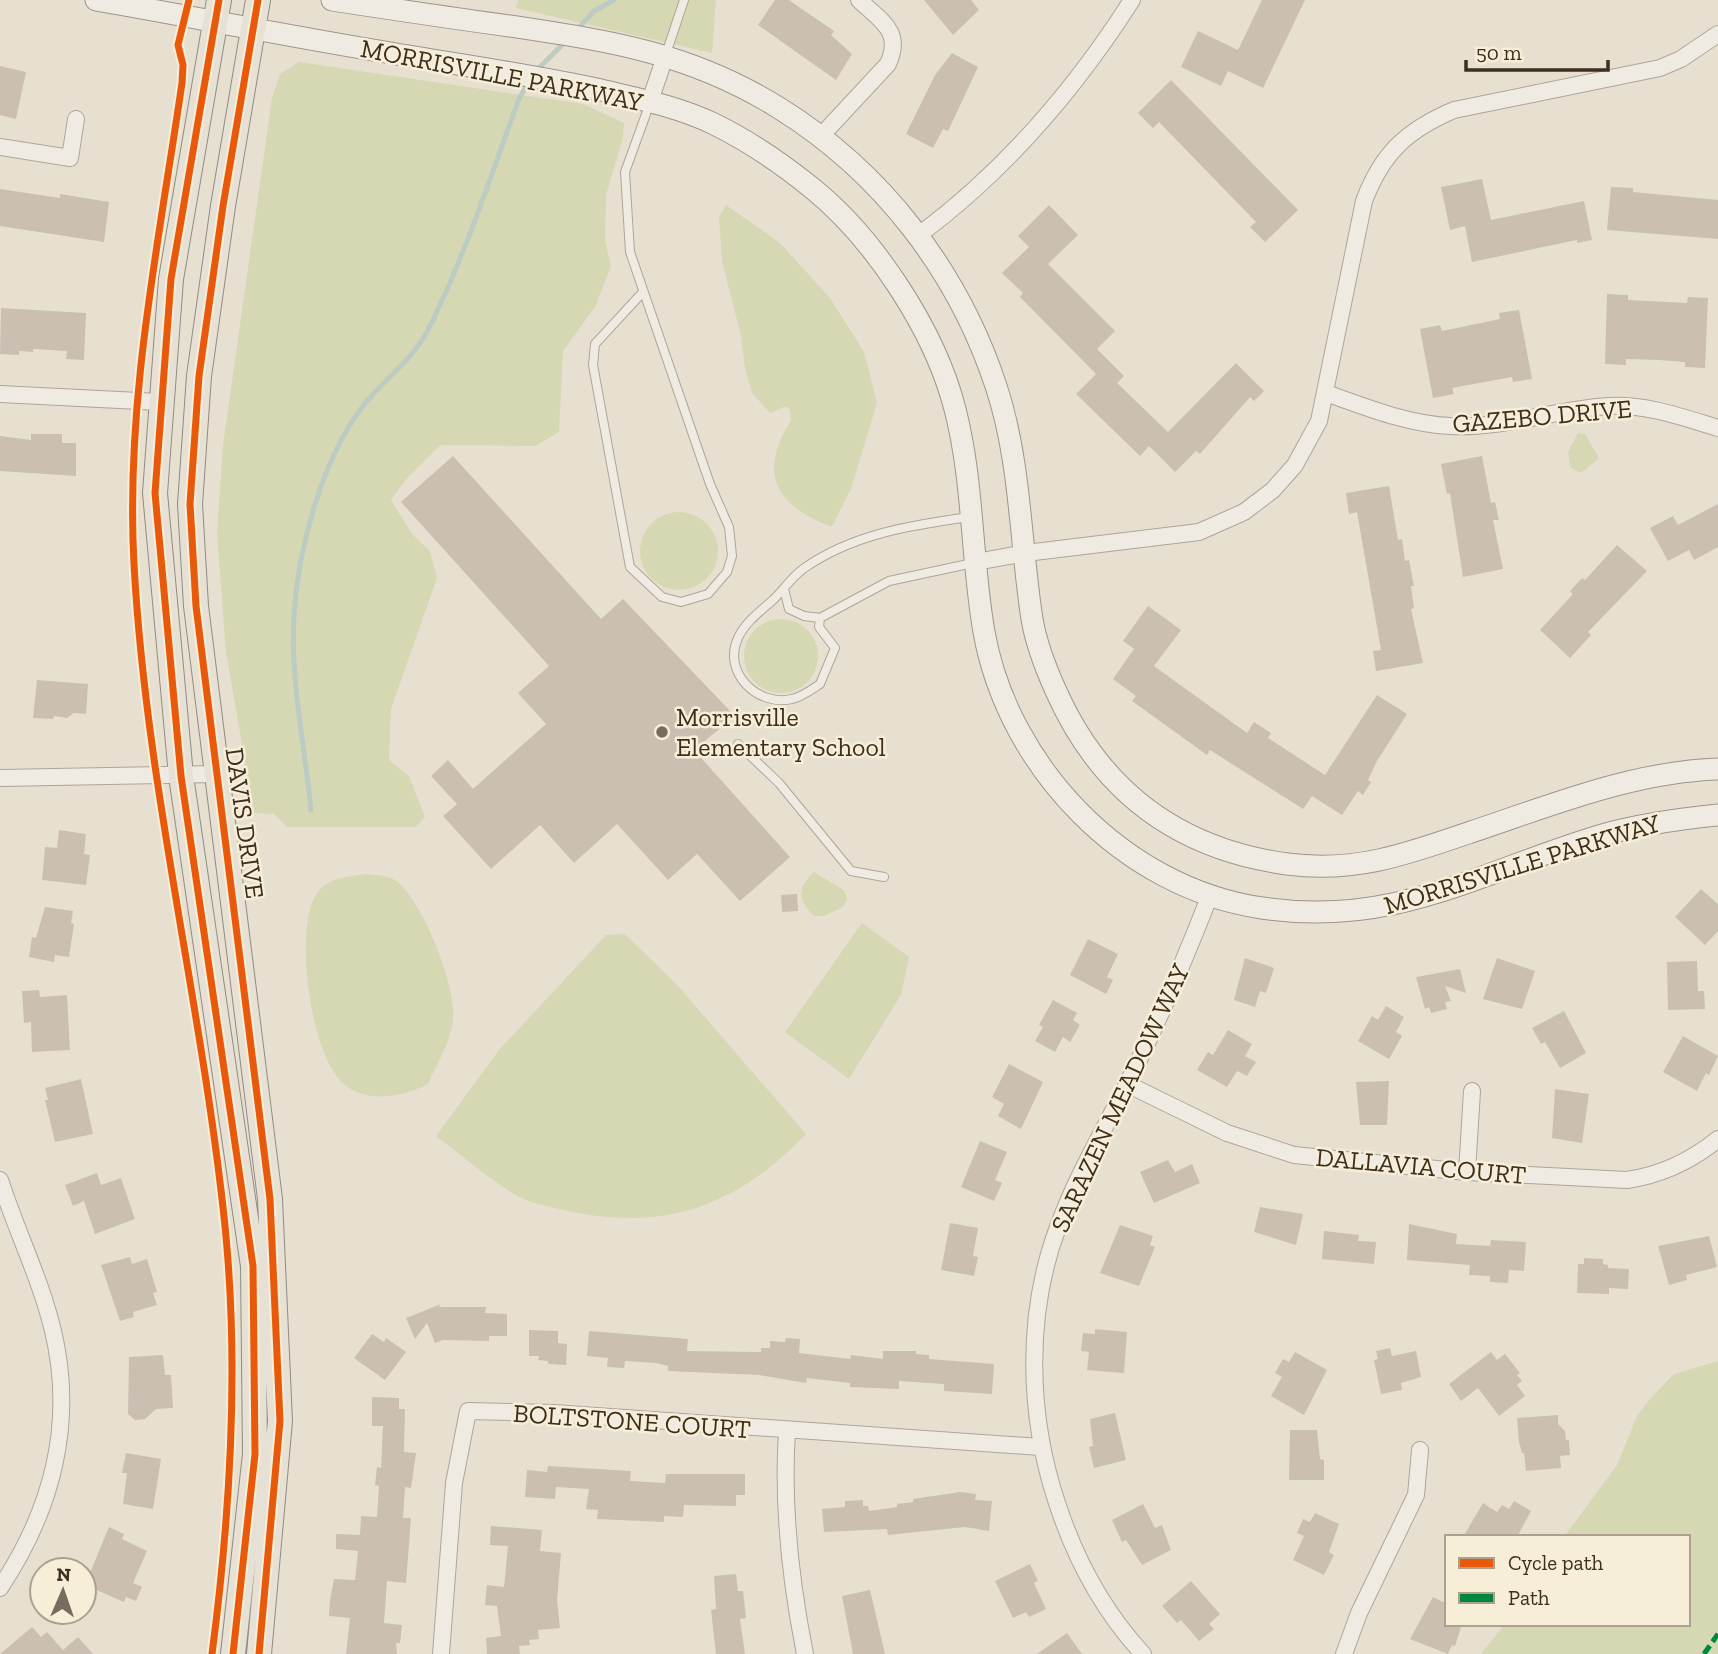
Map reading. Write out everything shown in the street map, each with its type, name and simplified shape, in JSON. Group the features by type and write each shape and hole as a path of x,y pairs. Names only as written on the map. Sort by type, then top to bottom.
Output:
{"main road":[{"name":"MORRISVILLE PARKWAY","path":"96,0 216,11 251,30 564,82 650,102 710,122 758,148 818,192 868,245 918,320 940,365 961,432 969,475 983,629 991,663 1017,730 1066,802 1122,848 1163,874 1210,895 1256,908 1298,913 1394,906 1602,835 1661,821 1718,815"},
{"name":"DAVIS DRIVE","path":"258,0 251,30 199,376 190,492 196,606 257,1076 270,1199 278,1321 280,1420 259,1654"},
{"name":"MORRISVILLE PARKWAY","path":"331,0 596,40 666,54 713,73 776,106 821,136 856,165 919,235 957,294 979,340 1009,431 1033,624 1051,678 1090,754 1112,781 1155,817 1191,836 1241,855 1289,864 1336,867 1387,861 1598,789 1648,777 1718,769"},
{"path":"216,11 171,279 159,402 155,493 181,776 253,1266 255,1454 233,1654"}],"street":[{"path":"821,136 888,64 893,54 895,44 891,31 859,0"},
{"path":"919,235 980,185 1035,132 1086,71 1132,0"},
{"path":"976,562 1026,552 1186,535 1244,512 1273,490 1295,465 1319,421 1364,201 1373,178 1400,141 1434,119 1454,110 1660,68 1681,59 1718,34"},
{"path":"650,102 666,54"},
{"path":"0,147 70,158 76,120"},
{"name":"GAZEBO DRIVE","path":"1326,393 1397,417 1449,426 1483,425 1610,406 1640,407 1718,428"},
{"path":"0,394 159,402"},
{"path":"0,778 217,774"},
{"name":"SARAZEN MEADOW WAY","path":"1143,1654 1089,1577 1065,1527 1040,1447 1034,1355 1047,1265 1075,1185 1179,974 1210,895"},
{"name":"DALLAVIA COURT","path":"1127,1084 1227,1133 1294,1155 1467,1172 1608,1181 1636,1179 1683,1163 1718,1139"},
{"path":"1467,1172 1472,1091"},
{"path":"0,1180 3,1201 52,1328 62,1410 55,1469 45,1502 29,1541 0,1588"},
{"name":"BOLTSTONE COURT","path":"441,1654 454,1483 468,1411 554,1413 1040,1447"},
{"path":"787,1431 783,1485 786,1543 805,1654"},
{"path":"1344,1654 1359,1613 1416,1495 1420,1450"}],"lane":[{"path":"666,54 684,0"},
{"path":"643,292 595,344 593,365 630,567 662,597 681,602 708,594 727,572 732,556 729,527 710,484 630,252 625,172 650,102"},
{"path":"820,618 819,627 835,648 820,684 789,700 760,696 746,686 735,666 737,639 746,624 804,569 860,540 900,527 972,516"},
{"path":"784,589 789,609 804,616 820,618 888,581 976,562"},
{"path":"738,744 779,783 851,871 884,877"}],"green space":[{"path":"518,0 716,0 712,53 516,8"},
{"path":"299,62 583,104 624,123 623,138 606,195 605,240 611,267 595,307 563,351 559,432 535,446 440,445 407,478 391,500 412,534 430,551 437,578 391,709 389,760 409,776 425,817 416,827 287,827 274,814 254,813 226,652 217,534 223,445 272,98 280,74"},
{"path":"726,205 780,243 830,298 864,352 877,403 851,489 832,527 796,508 777,485 775,456 791,420 790,410 786,406 770,413 752,393 722,261 719,217"},
{"path":"1578,433 1585,434 1599,458 1581,473 1570,467 1568,452"},
{"path":"679,512 694,515 707,523 715,536 718,551 715,566 707,579 694,587 679,590 664,587 651,579 643,566 640,551 643,536 651,523 664,515"},
{"path":"781,619 795,622 807,630 815,642 818,656 815,670 807,682 795,690 781,693 767,690 755,682 747,670 744,656 747,642 755,630 767,622"},
{"path":"814,872 844,890 847,899 843,907 824,916 814,916 808,910 801,894 804,884"},
{"path":"367,874 393,879 415,903 435,943 453,1005 450,1036 428,1084 398,1095 366,1095 346,1086 334,1072 323,1051 310,996 306,938 309,914 315,897 325,885 337,879"},
{"path":"862,923 909,957 901,995 849,1079 785,1032"},
{"path":"625,934 679,987 806,1134 780,1159 725,1196 696,1208 666,1215 634,1218 600,1216 528,1201 494,1181 436,1136 499,1050 606,935"},
{"path":"1718,1361 1718,1654 1481,1654 1503,1626 1690,1626 1690,1535 1565,1535 1617,1465 1637,1416 1674,1374"}],"building":[{"path":"775,0 789,0 834,31 831,35 852,54 836,80 758,25"},
{"path":"924,0 971,0 979,10 953,35"},
{"path":"1262,0 1305,0 1263,88 1228,71 1221,86 1181,67 1198,31 1238,50"},
{"path":"952,53 978,67 948,131 943,129 933,148 906,134 935,75"},
{"path":"0,66 26,72 16,119 0,115"},
{"path":"1171,80 1298,210 1265,242 1250,227 1256,222 1159,122 1153,128 1138,113"},
{"path":"1482,179 1491,220 1584,201 1592,240 1577,243 1577,240 1472,262 1465,226 1450,230 1441,187"},
{"path":"1611,187 1633,188 1633,192 1718,200 1718,239 1607,230"},
{"path":"0,189 60,198 60,194 109,202 104,242 0,226"},
{"path":"1049,205 1078,235 1048,264 1115,331 1097,349 1124,376 1117,383 1168,432 1236,363 1264,391 1254,401 1250,397 1200,454 1196,451 1175,472 1149,446 1140,456 1076,394 1096,374 1020,297 1023,293 1002,273 1029,247 1018,236"},
{"path":"1607,294 1628,295 1628,300 1687,303 1688,297 1708,298 1705,368 1685,367 1685,362 1659,360 1626,359 1626,365 1605,364"},
{"path":"1,308 86,313 84,360 66,359 67,351 33,349 33,352 19,351 19,355 0,354"},
{"path":"1519,310 1532,379 1513,382 1512,377 1452,388 1454,394 1433,398 1420,329 1440,325 1442,331 1500,319 1499,313"},
{"path":"31,434 62,434 62,443 76,443 76,476 0,471 0,436 31,440"},
{"path":"453,456 601,619 623,599 735,716 694,750 790,857 740,901 697,854 668,880 617,824 574,863 540,825 491,869 443,816 457,804 431,776 448,760 473,789 546,724 518,693 549,666 401,502"},
{"path":"1482,456 1491,503 1495,502 1499,520 1493,520 1503,569 1463,577 1450,493 1447,494 1441,464"},
{"path":"1389,486 1398,540 1402,539 1405,561 1409,560 1414,586 1411,586 1414,608 1411,609 1423,663 1376,671 1373,651 1381,650 1357,512 1349,514 1346,493"},
{"path":"1718,504 1718,547 1694,560 1689,550 1668,561 1650,528 1673,516 1678,525"},
{"path":"1617,545 1647,571 1588,632 1591,635 1570,658 1540,630 1573,594 1570,591 1582,578 1585,580"},
{"path":"1148,606 1181,630 1154,666 1247,733 1254,722 1271,733 1268,738 1325,775 1377,695 1407,714 1377,761 1368,780 1371,782 1363,795 1358,791 1342,815 1312,796 1303,809 1210,750 1207,755 1132,701 1136,696 1113,679 1134,649 1123,641"},
{"path":"37,680 88,684 86,714 74,713 67,718 33,718"},
{"path":"59,830 86,834 84,854 90,855 86,885 42,880 45,847 57,848"},
{"path":"1701,889 1718,904 1718,931 1705,945 1675,917"},
{"path":"797,894 798,911 782,912 781,895"},
{"path":"45,907 73,911 71,923 74,924 69,957 55,955 54,962 29,957 32,937 36,938"},
{"path":"1088,939 1118,954 1107,977 1113,980 1106,994 1070,975"},
{"path":"1245,958 1274,968 1266,993 1260,991 1255,1007 1234,1000"},
{"path":"1497,958 1535,971 1522,1009 1483,999"},
{"path":"1697,961 1698,991 1704,991 1705,1009 1668,1010 1667,962"},
{"path":"1460,969 1466,993 1445,986 1451,1001 1445,1002 1447,1009 1431,1013 1429,1007 1425,1009 1416,977"},
{"path":"39,990 40,997 67,995 70,1050 32,1052 31,1022 24,1023 22,991"},
{"path":"1053,1000 1077,1013 1073,1020 1080,1025 1070,1042 1063,1037 1055,1052 1035,1041 1043,1027 1039,1025"},
{"path":"1386,1006 1404,1017 1396,1032 1402,1036 1389,1059 1358,1041 1372,1016 1378,1020"},
{"path":"1564,1011 1586,1053 1560,1068 1545,1042 1541,1044 1532,1028"},
{"path":"1228,1030 1252,1044 1245,1056 1256,1062 1247,1076 1237,1071 1227,1087 1197,1070 1208,1052 1213,1055"},
{"path":"1683,1036 1718,1056 1697,1091 1663,1072"},
{"path":"1009,1064 1043,1082 1021,1129 998,1116 1004,1104 992,1097"},
{"path":"81,1079 93,1134 55,1142 45,1100 48,1100 45,1088"},
{"path":"1389,1081 1387,1125 1360,1125 1356,1082"},
{"path":"1555,1089 1589,1094 1582,1143 1552,1138"},
{"path":"980,1141 1007,1152 995,1180 1002,1183 994,1201 961,1187"},
{"path":"1168,1160 1175,1172 1192,1164 1200,1183 1154,1203 1140,1172"},
{"path":"97,1173 101,1185 121,1178 135,1219 95,1234 84,1201 73,1206 65,1185"},
{"path":"1260,1207 1303,1214 1296,1245 1254,1232"},
{"path":"950,1223 978,1228 973,1256 978,1257 974,1276 941,1270"},
{"path":"1409,1224 1457,1234 1456,1244 1490,1246 1491,1240 1526,1242 1524,1271 1509,1270 1508,1283 1490,1282 1490,1276 1469,1275 1470,1265 1407,1260"},
{"path":"1120,1225 1153,1236 1150,1245 1155,1247 1139,1286 1100,1273"},
{"path":"1324,1231 1359,1235 1358,1241 1376,1242 1374,1264 1322,1259"},
{"path":"1709,1236 1717,1267 1686,1275 1687,1280 1669,1285 1658,1246"},
{"path":"130,1257 132,1264 147,1259 157,1292 153,1293 157,1305 133,1312 134,1317 120,1321 101,1265"},
{"path":"1584,1258 1603,1259 1603,1264 1608,1265 1608,1268 1629,1269 1628,1289 1609,1288 1609,1294 1577,1293 1578,1264 1584,1264"},
{"path":"441,1304 439,1307 486,1307 485,1313 507,1314 507,1336 489,1336 489,1341 443,1340 435,1343 427,1323 415,1339 406,1318"},
{"path":"1095,1329 1127,1332 1124,1373 1087,1370 1089,1352 1081,1351 1083,1333 1095,1334"},
{"path":"529,1330 558,1331 558,1343 567,1344 566,1365 548,1364 548,1361 538,1360 539,1356 529,1356"},
{"path":"589,1331 688,1339 687,1351 761,1352 761,1348 770,1348 770,1341 785,1342 786,1338 800,1339 799,1353 850,1359 851,1355 883,1359 883,1351 916,1351 916,1354 929,1355 929,1359 994,1364 992,1394 944,1391 944,1384 899,1381 899,1389 850,1387 850,1383 807,1378 806,1383 759,1375 668,1371 668,1366 656,1363 625,1361 624,1368 607,1367 608,1358 587,1356"},
{"path":"372,1334 384,1342 386,1338 406,1352 385,1380 354,1358"},
{"path":"1390,1348 1392,1356 1416,1351 1421,1377 1401,1383 1402,1390 1381,1394 1374,1360 1378,1359 1376,1351"},
{"path":"1295,1352 1327,1370 1304,1415 1271,1396 1282,1377 1275,1373 1283,1359 1289,1362"},
{"path":"1491,1352 1497,1360 1505,1354 1520,1373 1517,1375 1522,1381 1517,1385 1525,1396 1499,1416 1478,1388 1461,1401 1449,1384"},
{"path":"163,1355 165,1375 171,1375 173,1408 156,1409 145,1419 135,1420 128,1414 129,1357"},
{"path":"372,1397 399,1398 399,1409 405,1409 404,1452 416,1453 411,1488 405,1487 403,1518 411,1518 406,1583 387,1581 384,1623 402,1625 400,1643 396,1643 397,1654 346,1654 350,1618 329,1616 330,1600 334,1579 355,1580 358,1551 336,1549 336,1534 360,1535 361,1516 377,1517 379,1486 375,1485 377,1467 381,1468 383,1426 372,1426"},
{"path":"1115,1413 1126,1460 1094,1468 1089,1447 1093,1446 1090,1419"},
{"path":"1558,1415 1558,1424 1565,1431 1566,1440 1569,1440 1570,1455 1560,1456 1561,1468 1526,1471 1517,1418"},
{"path":"1290,1430 1317,1430 1320,1459 1324,1460 1324,1480 1289,1480"},
{"path":"126,1453 161,1459 153,1509 123,1504 127,1473 122,1473"},
{"path":"548,1466 631,1471 630,1481 665,1483 666,1474 745,1474 745,1495 736,1495 736,1506 684,1505 683,1517 664,1516 664,1522 597,1519 598,1510 586,1509 589,1489 556,1487 555,1499 525,1497 527,1470 547,1472"},
{"path":"960,1492 976,1494 975,1500 992,1501 989,1531 965,1527 888,1535 887,1529 824,1532 822,1509 845,1507 845,1501 863,1500 863,1506 868,1506 869,1511 897,1507 897,1504 913,1502 913,1499"},
{"path":"1514,1501 1531,1511 1518,1535 1464,1535 1483,1503 1497,1512 1502,1505 1509,1509"},
{"path":"1143,1504 1155,1528 1162,1525 1171,1550 1142,1565 1126,1540 1122,1542 1112,1520"},
{"path":"1315,1513 1339,1524 1329,1552 1334,1555 1324,1575 1293,1560 1304,1536 1297,1533 1303,1519 1310,1522"},
{"path":"491,1526 542,1530 540,1551 561,1553 557,1600 560,1628 538,1630 539,1639 529,1640 530,1645 519,1646 520,1654 487,1654 486,1638 501,1636 497,1606 485,1605 487,1585 504,1587 508,1546 490,1545"},
{"path":"109,1527 124,1534 122,1539 147,1551 133,1583 142,1587 136,1601 126,1597 124,1602 98,1591 97,1556"},
{"path":"1030,1564 1038,1581 1034,1583 1046,1609 1029,1617 1026,1612 1013,1618 995,1581"},
{"path":"736,1574 738,1591 743,1591 746,1618 740,1619 745,1654 716,1654 711,1610 716,1609 714,1576"},
{"path":"1191,1581 1220,1614 1209,1624 1214,1629 1199,1641 1181,1620 1177,1623 1162,1606"},
{"path":"870,1590 885,1654 853,1654 842,1596"},
{"path":"1433,1597 1445,1603 1445,1626 1461,1626 1455,1646 1452,1645 1448,1654 1410,1639"},
{"path":"32,1627 41,1637 47,1632 63,1650 78,1637 93,1654 0,1654"},
{"path":"1067,1633 1082,1654 1037,1654"}],"waterway":[{"path":"576,31 594,11 614,0"},
{"path":"537,70 567,40"},
{"path":"311,810 296,688 293,639 296,589 315,506 324,478 348,427 372,395 415,349 430,326 467,242 519,99 529,81"}],"marked path":[{"path":"1704,1654 1718,1634"}],"cycle path":[{"path":"189,0 178,45 183,65 182,83 154,262 139,383 133,503 140,647 150,730 215,1143 229,1278 232,1386 228,1495 212,1654"},
{"path":"219,0 171,279 155,493 181,776 253,1266 255,1454 233,1654"},
{"path":"258,0 223,206 199,376 190,504 196,606 270,1199 280,1421 259,1654"}],"place":[{"name":"Morrisville Elementary School","path":"662,732"}]}
